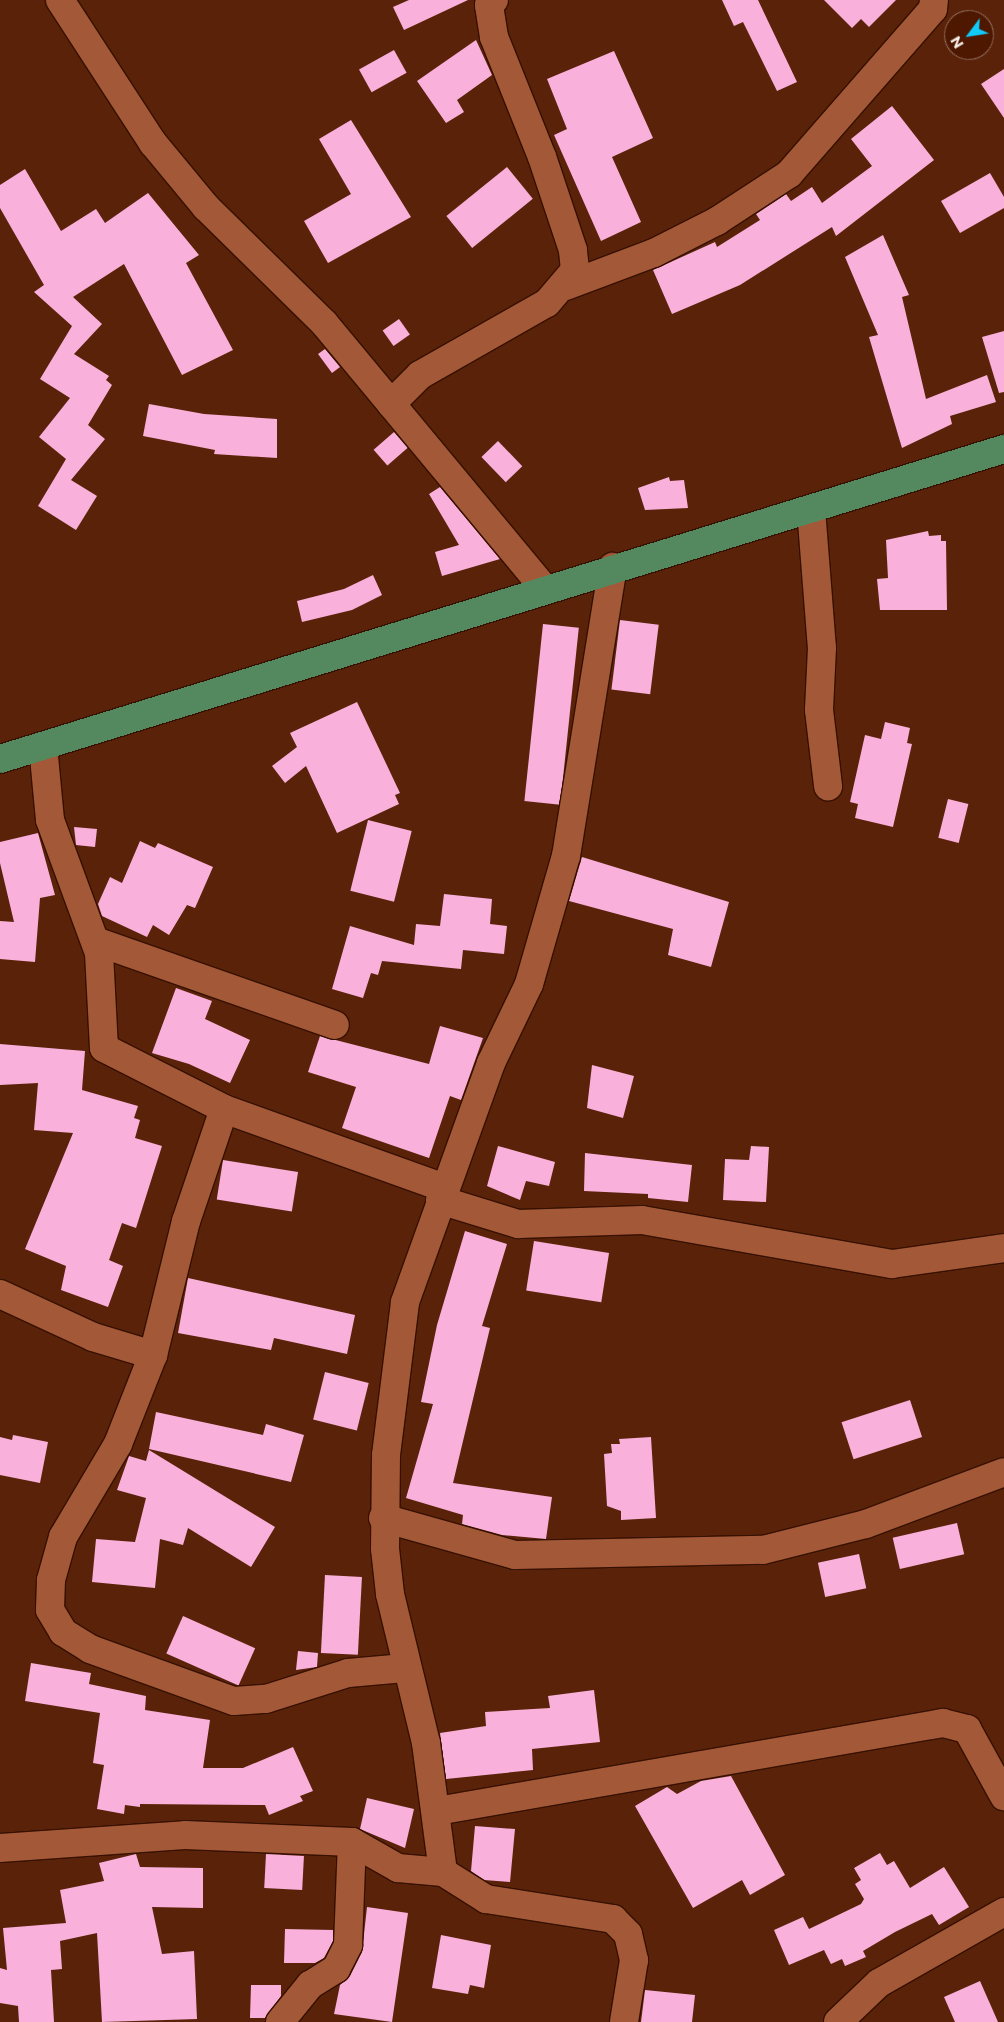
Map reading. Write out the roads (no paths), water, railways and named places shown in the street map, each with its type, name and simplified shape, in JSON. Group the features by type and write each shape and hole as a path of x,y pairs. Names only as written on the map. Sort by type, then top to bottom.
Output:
{"main road":[{"path":"0,759 613,567 811,509 1004,449"}],"street":[{"path":"60,0 153,143 206,207 324,323 545,589"},
{"path":"391,404 420,375 547,303 566,286 575,270 573,250 514,78 494,37 489,6 494,0"},
{"path":"566,286 654,253 717,220 789,174 933,9 934,0"},
{"path":"811,509 822,648 819,710 828,786"},
{"path":"443,1872 437,1811 390,1594 383,1518 404,1302 442,1194 492,1063 528,984 566,856 613,567"},
{"path":"43,746 50,820 95,941 104,1048 224,1109 518,1224 642,1220 892,1264 1004,1248"},
{"path":"95,941 335,1025"},
{"path":"224,1109 186,1221 153,1355 118,1444 63,1537 52,1580 50,1610 63,1632 90,1649 234,1701 266,1699 348,1673 405,1668"},
{"path":"0,1294 93,1337 153,1355"},
{"path":"383,1518 515,1555 763,1550 866,1524 1004,1472"},
{"path":"437,1811 943,1723 967,1730 1004,1796"},
{"path":"0,1848 185,1835 352,1842 398,1868 443,1872 486,1899 613,1919 628,1934 634,1960 624,2022"},
{"path":"280,2022 310,1985 336,1969 348,1945 352,1842"},
{"path":"838,2022 879,1983 1004,1912"}]}
